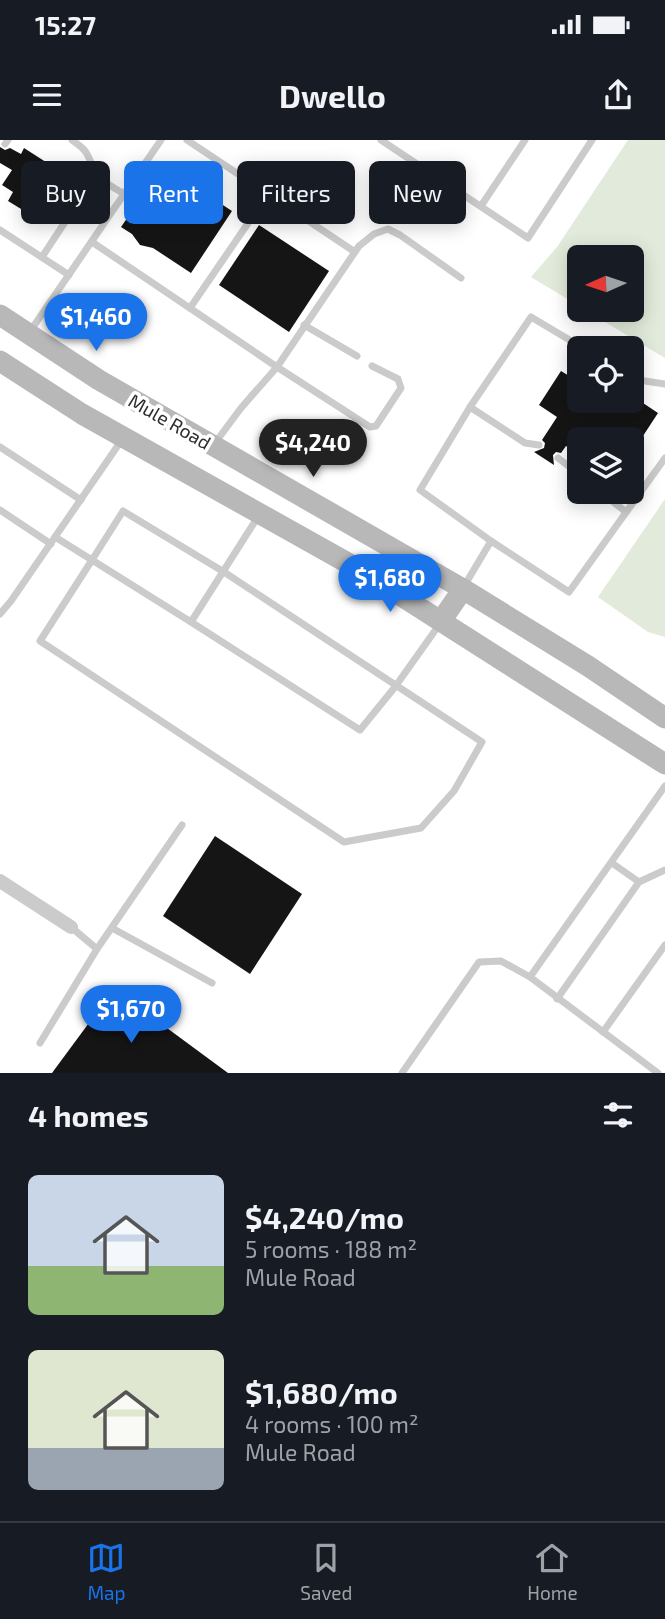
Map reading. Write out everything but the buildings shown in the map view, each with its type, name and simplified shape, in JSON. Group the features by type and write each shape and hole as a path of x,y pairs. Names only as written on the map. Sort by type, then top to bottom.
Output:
{"main road":[{"name":"Mule Road","path":"0,315 142,405 463,589 588,666 665,718"},
{"path":"5,364 29,334"},
{"name":"Mule Road","path":"5,364 124,437 324,548 665,764"},
{"path":"124,437 142,405"},
{"path":"441,621 463,589"}],"street":[{"path":"0,881 71,927"}],"lane":[{"path":"72,140 85,149 92,161"},
{"path":"147,161 161,140"},
{"path":"187,140 237,173"},
{"path":"381,140 528,238 592,140"},
{"path":"481,206 525,140"},
{"path":"29,334 124,194 110,184"},
{"path":"42,257 64,224"},
{"path":"190,309 248,224"},
{"path":"312,224 355,253"},
{"path":"213,446 241,408 277,368 355,253 374,234 388,229 400,235 461,278"},
{"path":"0,230 69,275"},
{"path":"92,242 277,368 370,427 376,426 401,388 398,379 372,366"},
{"path":"567,338 531,317 470,407 420,490 569,592 665,458"},
{"path":"304,325 357,356"},
{"path":"644,381 665,384"},
{"path":"470,407 525,443 539,445"},
{"path":"0,614 124,437"},
{"path":"0,447 81,500"},
{"path":"558,457 567,464"},
{"path":"616,504 626,512"},
{"path":"0,510 92,560 360,730 395,687 441,621"},
{"path":"123,511 224,572 482,742 454,791 421,828 344,842 40,641 92,560 123,511"},
{"path":"191,622 259,514"},
{"path":"463,589 491,541"},
{"path":"530,976 665,786"},
{"path":"40,1043 97,949 182,825"},
{"path":"612,863 639,882"},
{"path":"557,999 639,882 665,870"},
{"path":"71,927 97,949"},
{"path":"112,928 212,984"},
{"path":"603,1032 665,945"},
{"path":"402,1073 479,962 501,961 530,976 658,1073"}],"green space":[{"path":"628,140 665,140 665,358 644,345 644,336 628,336 605,322 644,322 644,245 567,245 567,299 531,277 557,247"},
{"path":"665,499 665,637 648,632 598,597"}]}
